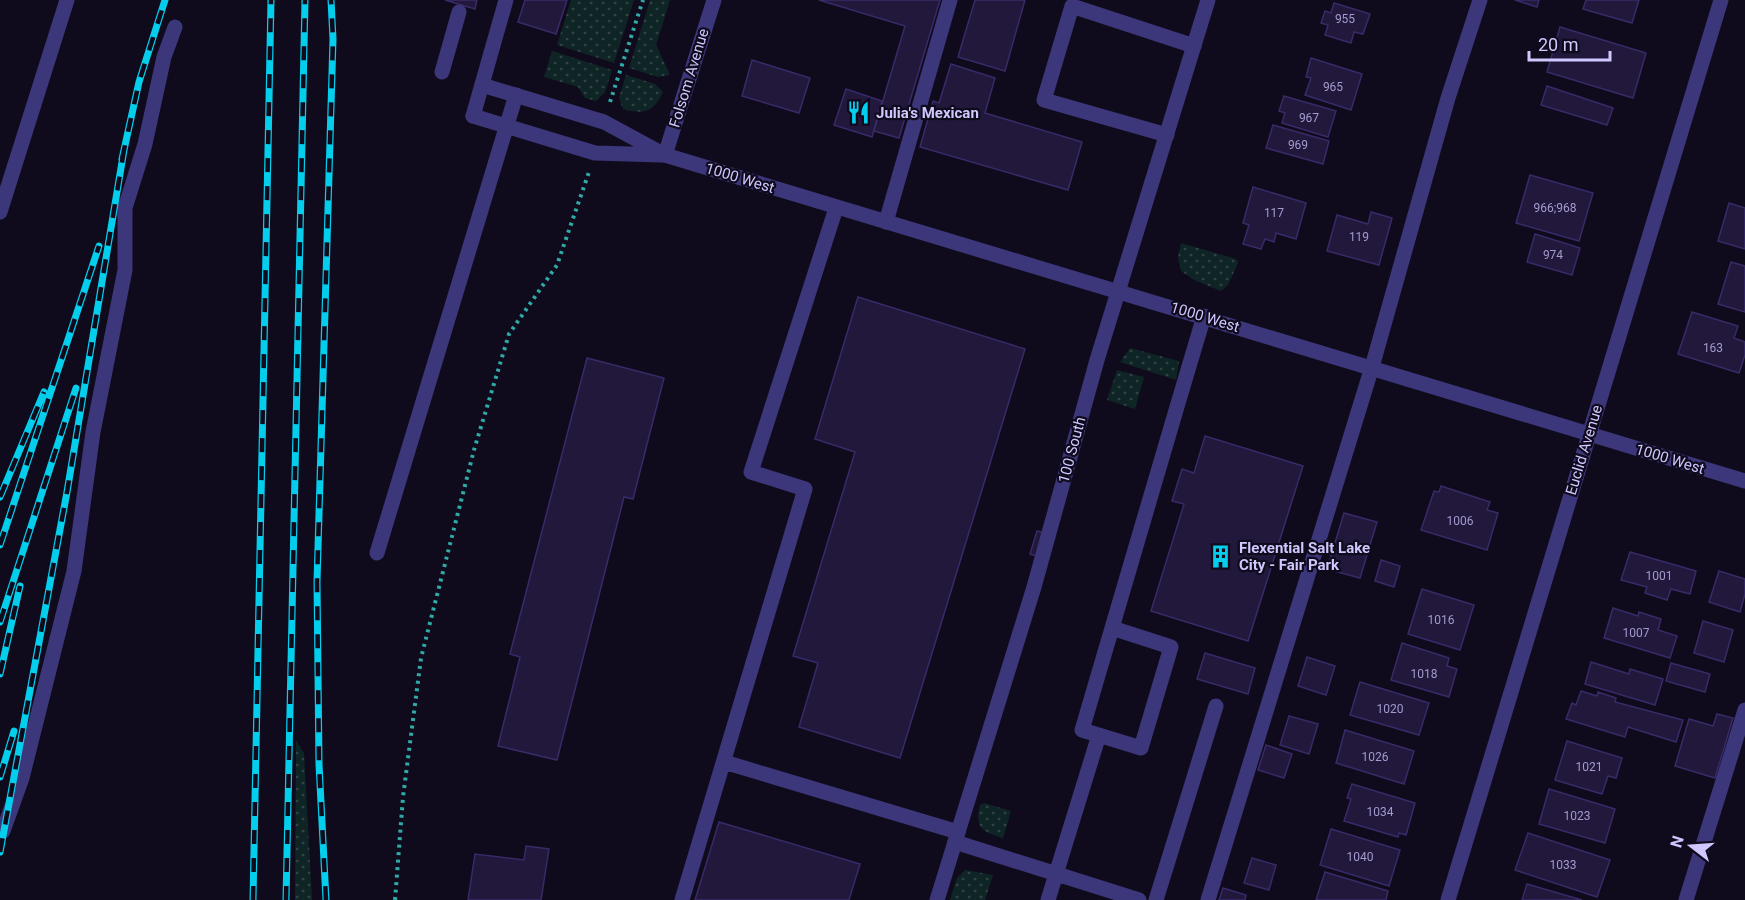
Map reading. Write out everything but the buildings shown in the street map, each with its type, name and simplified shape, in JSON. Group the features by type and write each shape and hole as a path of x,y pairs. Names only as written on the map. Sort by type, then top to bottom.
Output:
{"street":[{"path":"0,212 67,0"},
{"path":"482,85 506,0"},
{"name":"Folsom Avenue","path":"665,155 714,0"},
{"path":"886,222 950,0"},
{"name":"100 South","path":"937,900 1034,586 1097,360 1208,0"},
{"path":"1208,900 1372,367 1448,98 1480,0"},
{"name":"Euclid Avenue","path":"1448,900 1721,0"},
{"path":"1167,135 1044,100 1072,6 1194,46"},
{"path":"442,72 459,12"},
{"path":"0,833 3,831 22,778 74,571 93,432 125,270 125,208 145,144 164,57 175,27"},
{"name":"1000 West","path":"665,155 595,153 473,116 482,85 604,122 665,155 836,208 1119,290 1745,481"},
{"path":"377,553 516,95"},
{"path":"682,900 805,489 751,472 836,208"},
{"path":"1112,628 1171,647 1141,748 1082,730 1112,628 1204,316"},
{"path":"1156,900 1216,706"},
{"path":"1686,900 1745,710"},
{"path":"1048,900 1099,735"},
{"path":"724,762 956,837 1139,900"}],"path":[{"path":"609,104 643,0"},
{"path":"395,900 403,797 421,658 474,450 509,334 557,265 589,172"}],"green space":[{"path":"571,0 634,0 614,63 557,45"},
{"path":"650,0 670,0 656,45 670,75 658,77 629,68"},
{"path":"552,51 612,70 605,92 596,101 585,98 578,87 544,77"},
{"path":"626,75 655,84 663,92 652,108 643,112 623,109 619,98"},
{"path":"1181,243 1236,259 1238,263 1228,285 1221,291 1196,281 1181,271 1178,257"},
{"path":"1130,348 1179,361 1176,380 1120,362"},
{"path":"1117,370 1144,377 1135,409 1107,400"},
{"path":"296,741 304,753 312,900 295,900"},
{"path":"984,803 1011,811 1003,838 990,834 979,824 978,813 980,805"},
{"path":"965,870 993,875 985,900 950,900 957,878"}],"railway":[{"path":"122,159 139,82 165,0"},
{"path":"253,900 271,0"},
{"path":"286,900 305,0"},
{"path":"326,900 319,764 317,582 333,39 331,0"},
{"path":"0,852 67,492 124,150"},
{"path":"0,545 99,246"},
{"path":"0,622 76,388"},
{"path":"0,497 44,392"},
{"path":"0,674 20,586"},
{"path":"0,777 14,731"}],"place":[{"name":"Julia's Mexican","path":"858,113"},
{"name":"Flexential Salt Lake City - Fair Park","path":"1221,557"}]}
